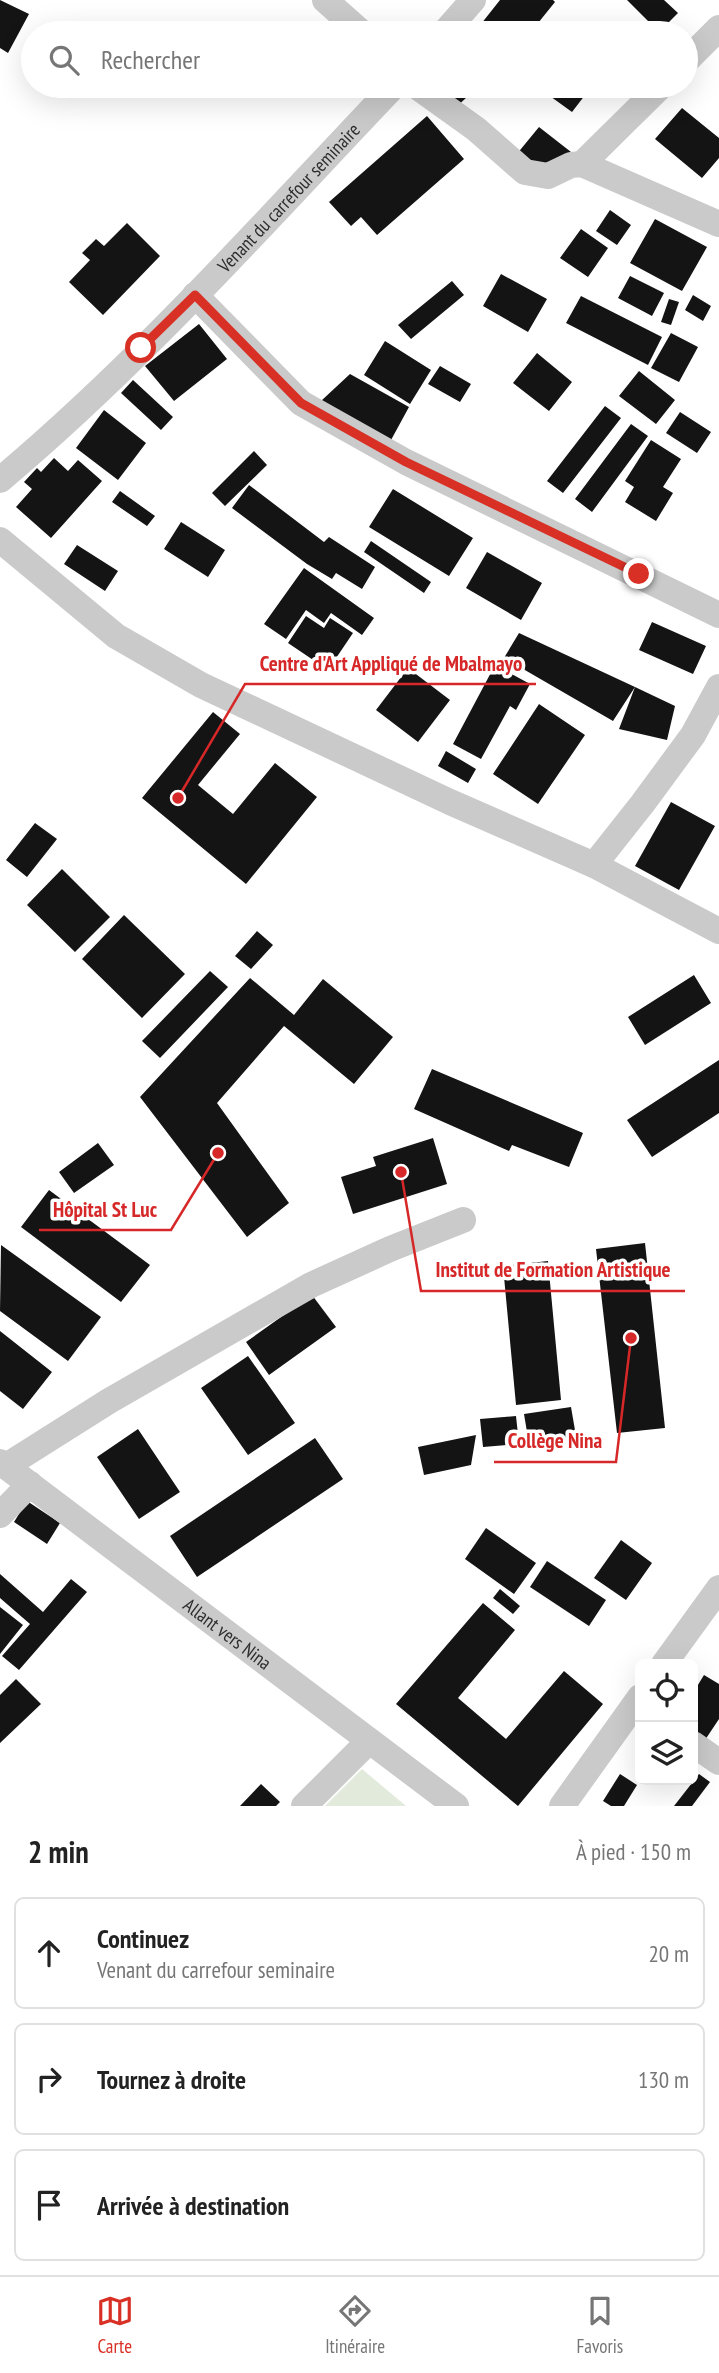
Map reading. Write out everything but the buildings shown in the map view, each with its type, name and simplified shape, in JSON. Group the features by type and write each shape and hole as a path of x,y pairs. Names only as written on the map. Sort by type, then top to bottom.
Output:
{"street":[{"path":"325,0 349,21"},
{"path":"454,21 472,0"},
{"path":"698,49 719,28"},
{"name":"Venant du carrefour seminaire","path":"0,480 51,438 195,295 383,98"},
{"path":"433,98 476,129 525,172 548,176 571,165 582,164 719,224"},
{"path":"582,164 649,98"},
{"path":"195,295 301,403 406,462 719,615"},
{"path":"0,540 116,636 201,685 450,802 594,864 719,931"},
{"path":"594,864 693,735 719,687"},
{"path":"3,1464 311,1285 463,1220"},
{"name":"Allant vers Nina","path":"3,1464 456,1806"},
{"path":"0,1515 30,1484"},
{"path":"668,1659 719,1588"},
{"path":"562,1806 635,1708"},
{"path":"304,1806 369,1741"},
{"path":"698,1747 719,1762"}],"shaded area":[{"path":"362,1769 406,1806 325,1806"}],"place":[{"name":"Centre d'Art Appliqué de Mbalmayo","path":"178,798"},
{"name":"Hôpital St Luc","path":"218,1153"},
{"name":"Institut de Formation Artistique","path":"401,1172"},
{"name":"Collège Nina","path":"631,1338"}],"route":[{"path":"141,348 195,295 301,403 406,462 639,574"}]}
